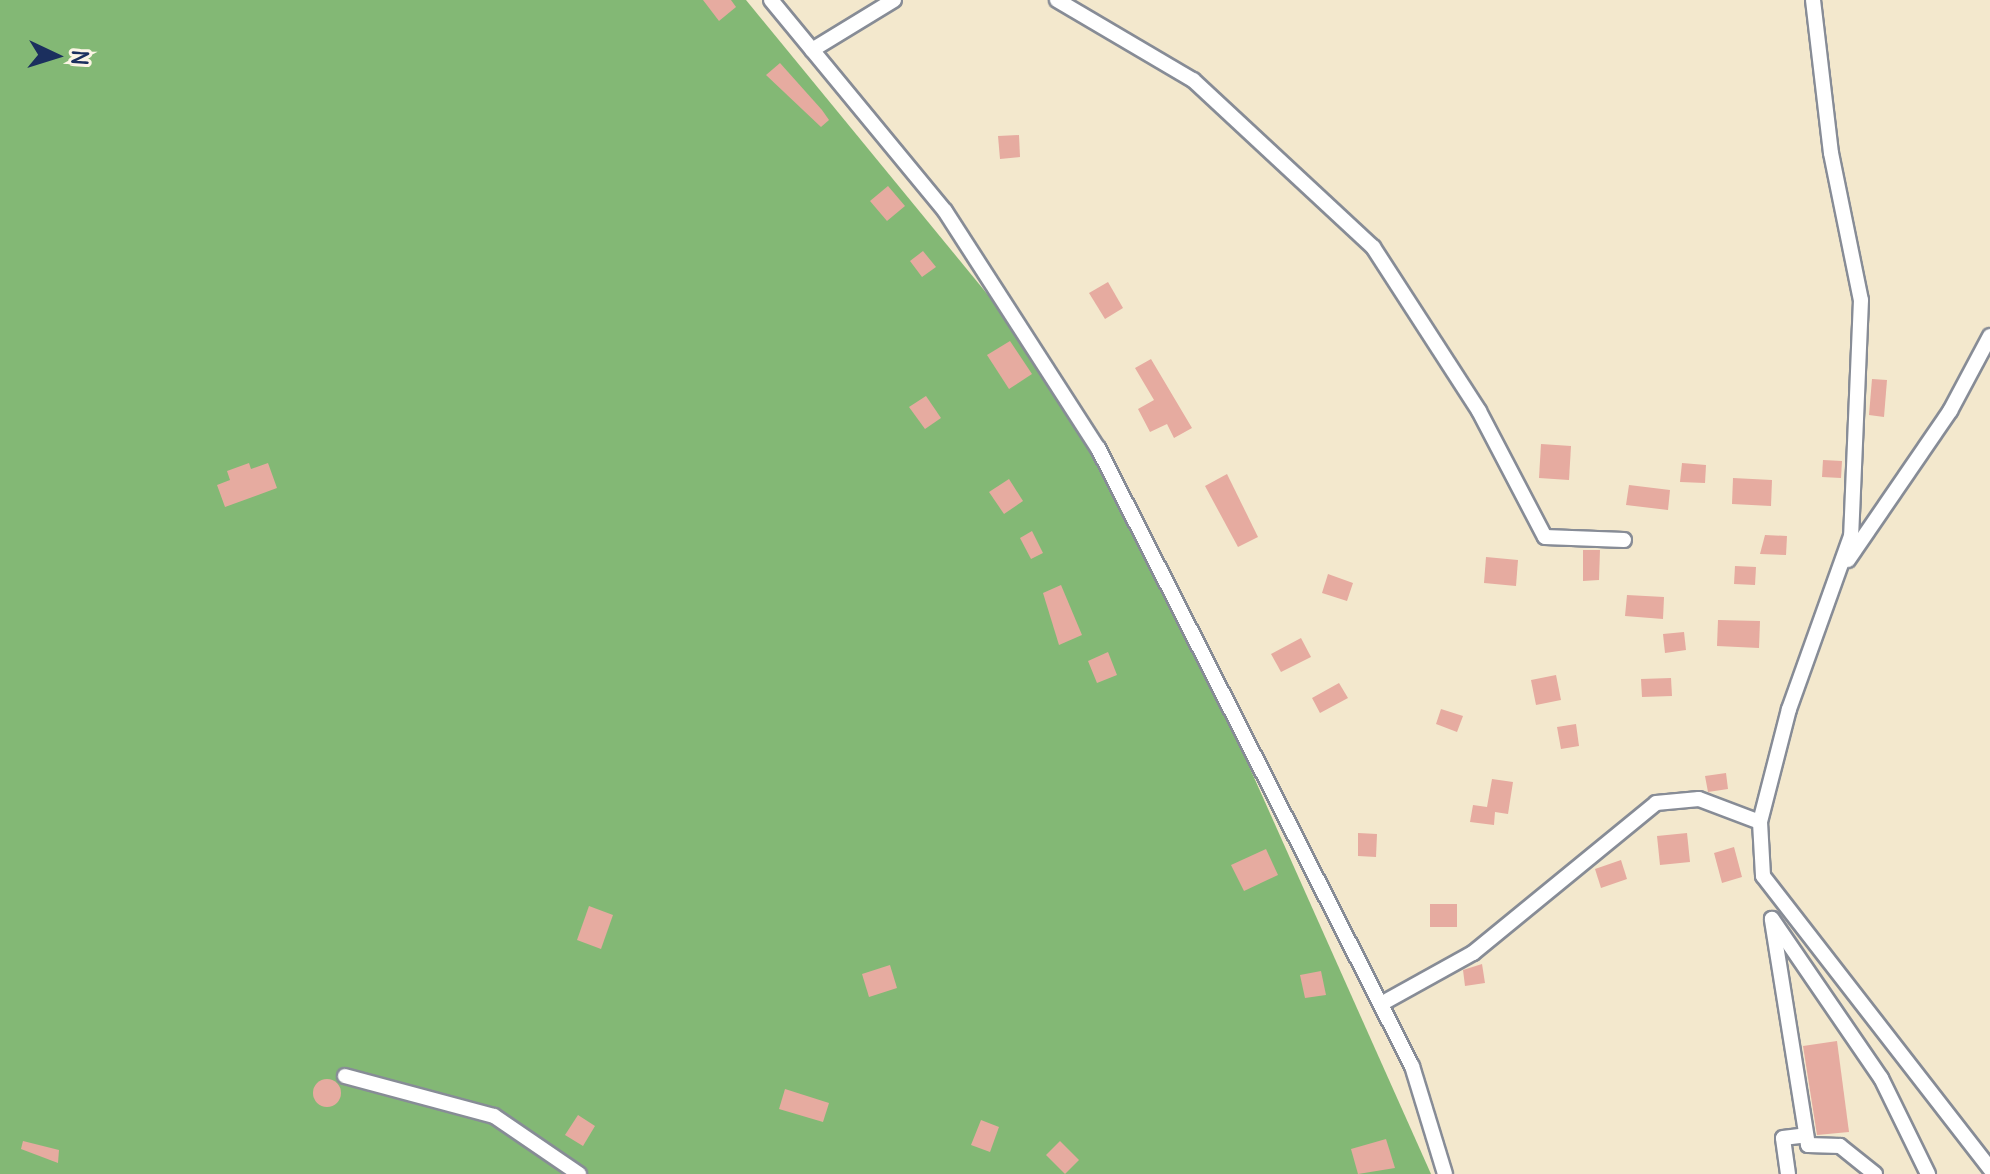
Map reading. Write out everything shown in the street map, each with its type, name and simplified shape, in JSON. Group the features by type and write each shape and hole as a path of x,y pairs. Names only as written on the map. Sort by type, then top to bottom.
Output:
{"street":[{"path":"771,0 945,211 1098,448 1412,1066 1445,1174"},
{"path":"812,50 894,0"},
{"path":"1057,0 1193,80 1373,247 1479,411 1545,537 1624,540"},
{"path":"1813,0 1831,153 1861,300 1851,536 1789,709 1760,822 1763,876 1990,1169"},
{"path":"1836,577 1950,411 1990,336"},
{"path":"1381,1004 1473,953 1656,803 1699,799 1760,822"},
{"path":"1875,1174 1840,1146 1808,1145 1772,919 1881,1078 1928,1174"},
{"path":"345,1076 494,1116 579,1174"},
{"path":"1788,1174 1783,1138 1806,1135"}],"green space":[{"path":"0,0 746,0 1057,379 1219,699 1431,1174 0,1174"}],"building":[{"path":"703,0 731,0 736,7 719,21"},
{"path":"780,63 829,120 821,127 766,75"},
{"path":"1019,135 1020,157 1000,159 998,136"},
{"path":"888,186 905,206 887,221 870,201"},
{"path":"923,251 936,267 922,277 910,261"},
{"path":"1108,282 1123,308 1105,319 1089,293"},
{"path":"1010,341 1032,374 1009,389 987,355"},
{"path":"1151,359 1192,428 1174,438 1167,424 1150,432 1138,409 1154,400 1135,368"},
{"path":"1872,379 1887,380 1884,417 1869,415"},
{"path":"926,396 941,418 925,429 909,407"},
{"path":"1541,444 1571,446 1569,480 1539,478"},
{"path":"1823,460 1842,461 1841,478 1822,477"},
{"path":"249,463 251,469 268,463 277,488 225,507 217,485 230,480 227,471"},
{"path":"1682,463 1706,465 1705,483 1680,482"},
{"path":"1227,474 1258,537 1238,547 1205,486"},
{"path":"1733,478 1772,480 1771,506 1732,504"},
{"path":"1009,479 1023,501 1004,514 989,492"},
{"path":"1629,485 1670,490 1668,510 1626,505"},
{"path":"1032,531 1043,553 1031,559 1020,538"},
{"path":"1765,535 1787,536 1786,555 1760,554"},
{"path":"1583,550 1600,550 1599,580 1583,581"},
{"path":"1486,557 1518,560 1516,586 1484,583"},
{"path":"1735,566 1756,567 1755,585 1734,584"},
{"path":"1328,574 1353,583 1347,601 1322,593"},
{"path":"1061,585 1082,635 1059,645 1043,593"},
{"path":"1627,595 1664,597 1663,619 1625,616"},
{"path":"1718,620 1760,621 1759,648 1717,646"},
{"path":"1684,632 1686,650 1665,653 1663,634"},
{"path":"1301,638 1311,657 1281,672 1271,654"},
{"path":"1108,652 1117,675 1097,683 1088,661"},
{"path":"1556,675 1561,700 1536,705 1531,680"},
{"path":"1671,678 1672,696 1642,697 1641,679"},
{"path":"1339,683 1348,698 1320,713 1312,698"},
{"path":"1441,709 1463,716 1457,732 1436,724"},
{"path":"1576,724 1579,746 1561,749 1557,727"},
{"path":"1726,773 1728,789 1708,792 1705,776"},
{"path":"1492,779 1513,782 1508,814 1495,812 1494,825 1470,822 1473,805 1487,807"},
{"path":"1358,833 1377,834 1376,857 1358,856"},
{"path":"1687,833 1690,862 1660,865 1657,836"},
{"path":"1734,847 1742,877 1722,883 1714,853"},
{"path":"1266,849 1278,875 1244,891 1231,865"},
{"path":"1621,860 1627,879 1601,888 1595,869"},
{"path":"1430,904 1457,904 1457,927 1430,927"},
{"path":"589,906 613,915 601,949 577,940"},
{"path":"1482,964 1485,983 1465,986 1463,970"},
{"path":"890,965 897,988 869,997 862,974"},
{"path":"1321,971 1326,995 1305,998 1300,975"},
{"path":"1837,1041 1849,1132 1817,1135 1803,1046"},
{"path":"327,1079 337,1083 341,1093 337,1103 327,1107 317,1103 313,1093 317,1083"},
{"path":"785,1089 829,1103 823,1122 779,1109"},
{"path":"578,1115 595,1126 583,1146 565,1135"},
{"path":"981,1120 999,1127 990,1152 971,1145"},
{"path":"1386,1139 1395,1168 1358,1174 1351,1149"},
{"path":"23,1141 59,1150 58,1163 21,1149"},
{"path":"1060,1141 1079,1160 1065,1174 1046,1155"}]}
